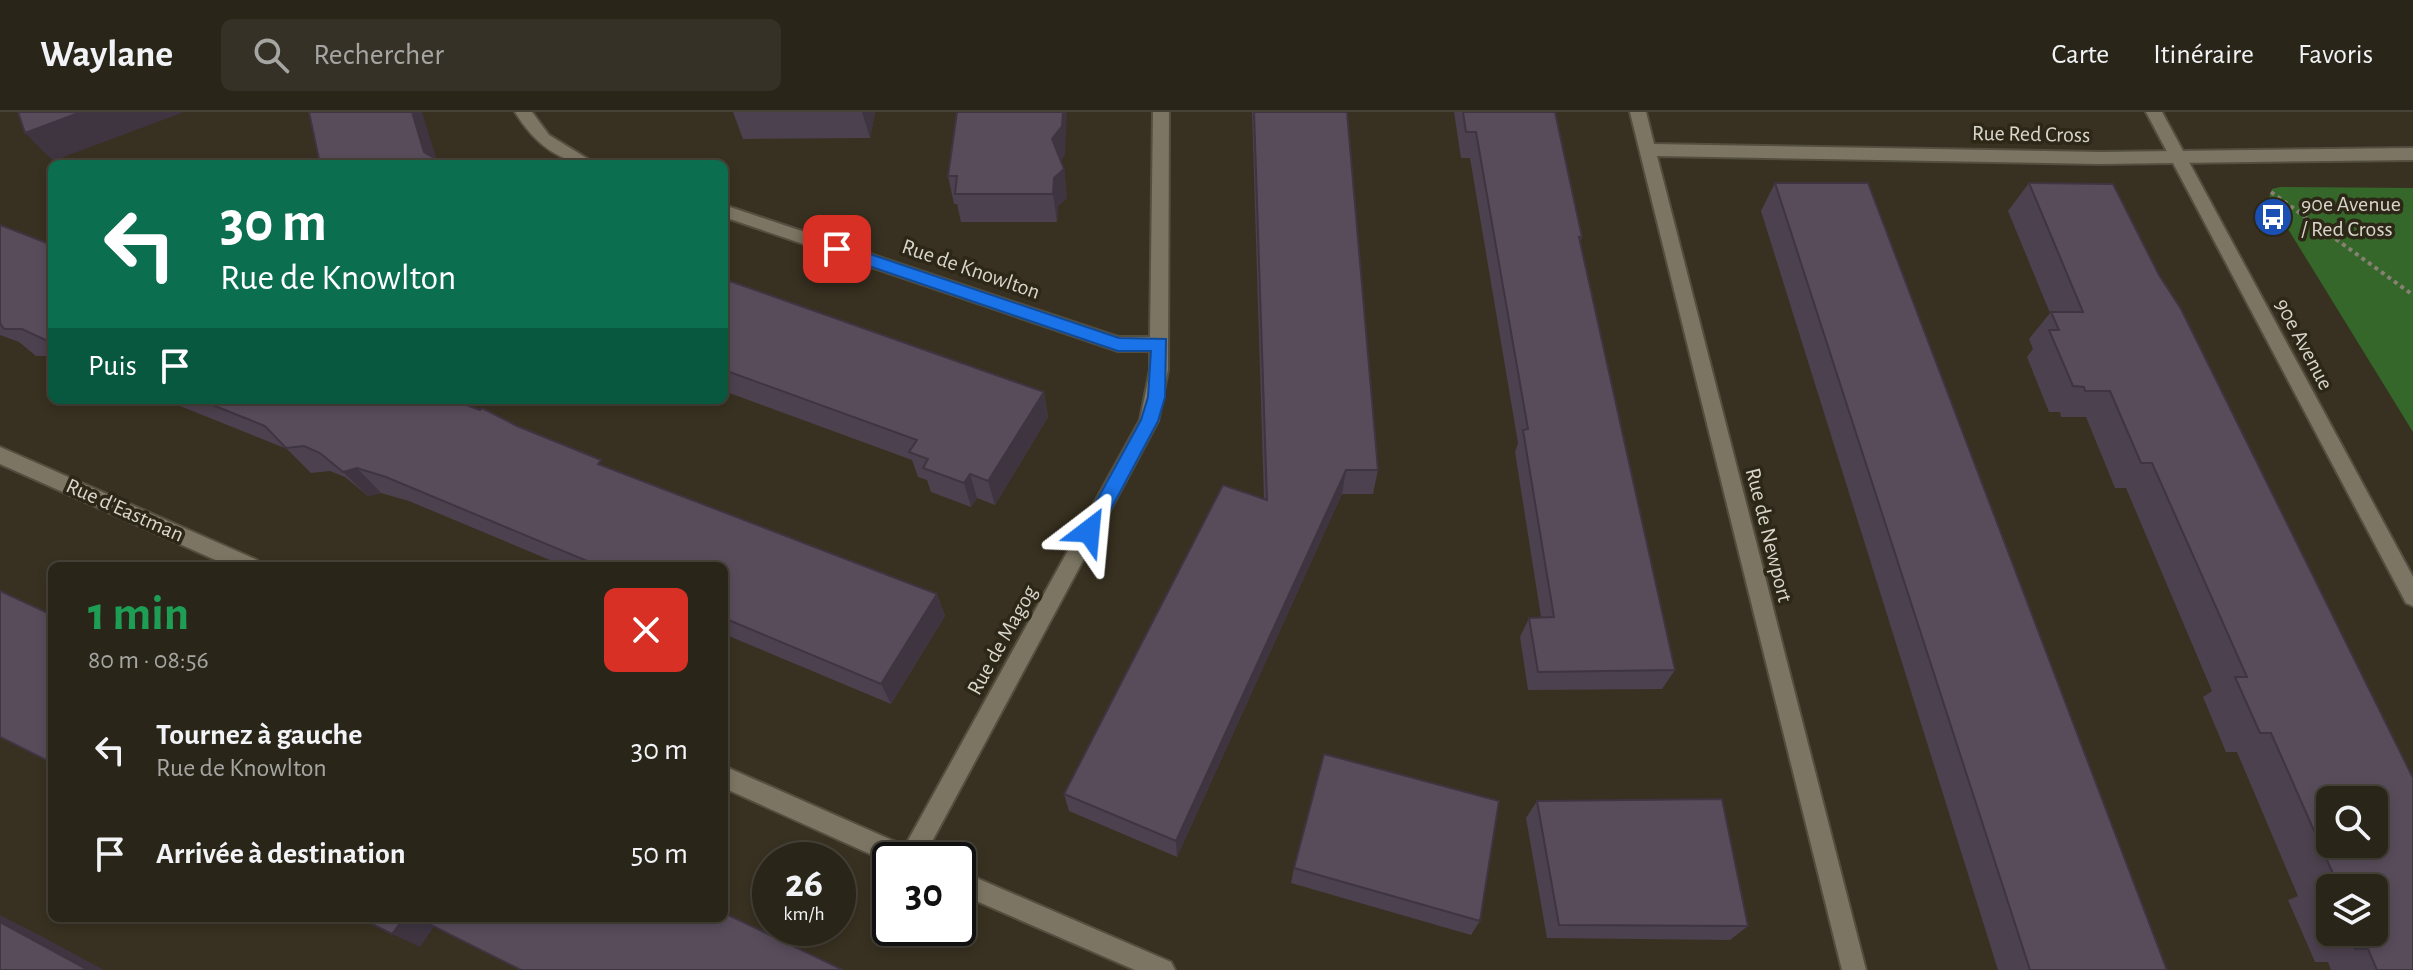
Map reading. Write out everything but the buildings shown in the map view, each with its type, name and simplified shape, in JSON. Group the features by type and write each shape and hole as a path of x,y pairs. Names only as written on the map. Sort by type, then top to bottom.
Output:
{"street":[{"path":"523,112 543,139 581,160"},
{"name":"Rue de Magog","path":"920,842 1149,421 1156,397 1160,344 1161,112"},
{"name":"Rue de Newport","path":"1638,112 1854,970"},
{"name":"90e Avenue","path":"2154,112 2413,597"},
{"name":"Rue Red Cross","path":"1648,150 2177,156 2413,154"},
{"name":"Rue de Knowlton","path":"728,212 1118,344 1160,344"},
{"name":"Rue d'Eastman","path":"0,455 241,562"},
{"path":"728,779 872,843"},
{"path":"976,889 1163,970"}],"path":[{"path":"2263,186 2413,295"}],"green space":[{"path":"2413,188 2413,432 2269,198 2272,189"}],"place":[{"name":"90e Avenue / Red Cross","path":"2273,217"}],"route":[{"path":"837,249 1118,344 1160,344 1156,397 1149,421 1089,531"}]}
